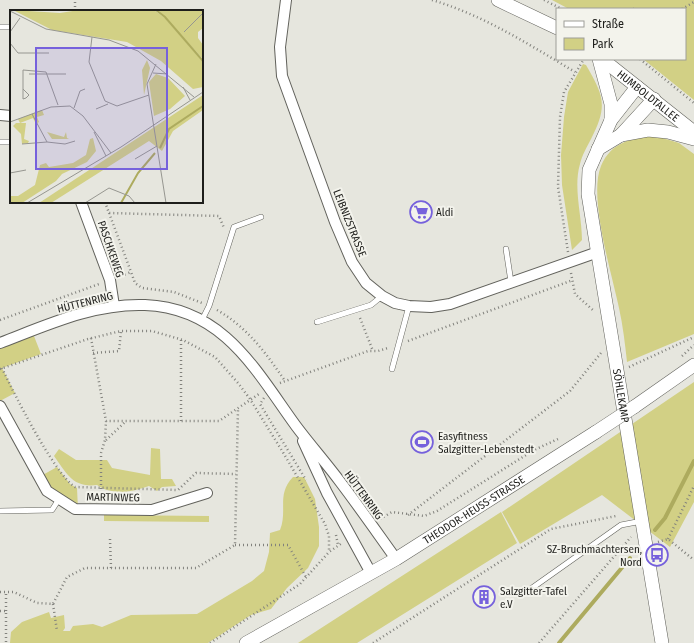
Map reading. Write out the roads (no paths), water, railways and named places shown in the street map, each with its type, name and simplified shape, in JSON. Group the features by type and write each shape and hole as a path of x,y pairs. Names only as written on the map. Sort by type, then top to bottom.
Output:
{"street":[{"name":"LEIBNIZSTRASSE","path":"286,0 280,47 282,76 331,210 352,262 366,283 382,296 395,303 409,306 431,307 450,304 598,252"},
{"path":"498,0 556,28"},
{"path":"600,60 611,104 611,120"},
{"name":"HUMBOLDTALLEE","path":"601,60 654,99 694,132"},
{"name":"SÖHLEKAMP","path":"637,87 611,120 590,170 588,194 662,643"},
{"path":"598,149 621,135 654,99"},
{"path":"0,115 10,116"},
{"path":"621,135 648,130 668,132 694,139"},
{"name":"PASCHKEWEG","path":"81,203 110,280 114,306"},
{"name":"HÜTTENRING","path":"0,343 78,314 114,306 146,305 178,311 202,320 229,339 250,360 296,426 342,484 396,559"},
{"name":"THEODOR-HEUSS-STRASSE","path":"246,643 396,559 596,432 694,365"},
{"name":"MARTINWEG","path":"0,406 47,492 75,509 152,510 207,493"},
{"name":"HÜTTENRING","path":"296,426 327,493 371,573"}],"lane":[{"path":"0,26 10,27"},
{"path":"202,320 209,306 234,227 261,217"},
{"path":"506,249 511,282"},
{"path":"318,322 371,305 382,296"},
{"path":"392,369 409,306"},
{"path":"0,511 52,510 59,500"},
{"path":"525,593 621,525 642,521"}],"waterway":[{"path":"655,530 665,518 694,461"},
{"path":"559,643 630,558"}],"place":[{"name":"Aldi","path":"421,212"},
{"name":"Easyfitness Salzgitter-Lebenstedt","path":"422,442"},
{"name":"SZ-Bruchmachtersen, Nord","path":"657,555"},
{"name":"Salzgitter-Tafel e.V","path":"484,597"}]}
